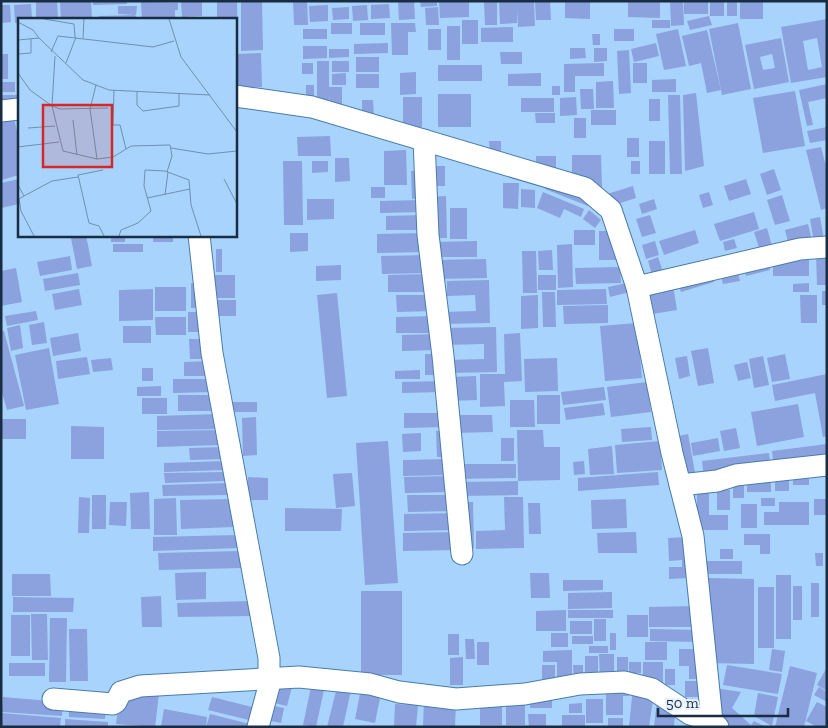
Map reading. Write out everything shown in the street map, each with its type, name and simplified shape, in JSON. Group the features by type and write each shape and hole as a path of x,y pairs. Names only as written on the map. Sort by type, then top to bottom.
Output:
{"street":[{"path":"236,96 312,107 585,188 611,210 637,287 693,536 714,725"},
{"path":"1,111 18,108"},
{"path":"424,140 428,235 443,356 462,554"},
{"path":"199,236 212,353 268,658 269,680 258,727"},
{"path":"637,287 800,249 827,247"},
{"path":"680,484 717,481 736,475 827,465"},
{"path":"53,700 112,704 116,702 121,692 140,686 299,677 370,684 399,692 456,699 515,696 580,684 624,682 652,689 690,714 714,725"}],"building":[{"path":"36,1 57,1 58,18 36,18"},
{"path":"91,1 92,18 61,18 60,2"},
{"path":"93,1 127,1 127,4 93,5"},
{"path":"181,1 202,1 202,16 182,17"},
{"path":"217,1 237,1 238,50 236,50 236,18 217,18"},
{"path":"241,1 262,1 263,50 241,51"},
{"path":"293,1 307,1 308,25 294,25"},
{"path":"398,1 414,1 415,19 399,20"},
{"path":"420,1 437,1 437,6 421,7"},
{"path":"439,1 469,1 469,17 440,18"},
{"path":"499,1 534,1 535,26 518,27 517,9 517,23 500,24"},
{"path":"535,1 550,1 551,20 536,20"},
{"path":"628,1 660,1 660,18 628,17"},
{"path":"670,1 683,1 684,25 671,26"},
{"path":"684,1 708,1 708,14 684,14"},
{"path":"710,1 724,1 724,16 710,16"},
{"path":"727,1 737,1 737,16 727,16"},
{"path":"740,1 763,1 763,19 740,19"},
{"path":"141,2 178,3 178,10 175,10 175,18 142,18"},
{"path":"484,2 497,2 497,25 485,25"},
{"path":"565,2 590,2 590,19 565,18"},
{"path":"31,4 32,18 18,18 18,23 15,23 14,5"},
{"path":"389,4 390,18 371,19 371,5"},
{"path":"1,5 10,5 11,22 1,23"},
{"path":"328,5 328,21 310,22 309,6"},
{"path":"367,5 368,20 353,21 352,6"},
{"path":"118,6 137,6 136,15 118,14"},
{"path":"349,7 349,19 333,20 332,8"},
{"path":"438,7 439,25 426,25 425,8"},
{"path":"135,15 136,18 99,18 99,16"},
{"path":"709,16 712,25 690,30 687,21"},
{"path":"827,19 827,77 791,83 781,27","holes":["817,38 822,67 808,70 803,41"]},
{"path":"462,20 478,20 478,44 462,44"},
{"path":"652,20 670,20 670,28 652,28"},
{"path":"331,23 352,23 352,34 331,34"},
{"path":"360,23 385,23 385,35 360,35"},
{"path":"391,23 415,23 416,32 408,32 408,55 392,55"},
{"path":"738,23 751,89 722,95 709,29"},
{"path":"447,26 460,26 460,60 447,60"},
{"path":"513,27 513,42 481,42 481,28"},
{"path":"303,29 327,29 327,39 303,39"},
{"path":"428,29 441,29 441,50 428,50"},
{"path":"614,29 634,29 634,41 614,41"},
{"path":"678,29 686,66 664,70 656,34"},
{"path":"707,30 721,90 707,93 701,63 689,66 682,36"},
{"path":"592,34 600,34 600,45 593,45"},
{"path":"781,38 789,82 754,89 745,45","holes":["772,54 775,68 763,70 760,57"]},
{"path":"388,43 388,53 354,54 354,44"},
{"path":"656,43 659,56 634,62 631,49"},
{"path":"303,46 327,46 327,58 303,59"},
{"path":"570,48 585,48 586,58 570,59"},
{"path":"594,48 607,48 607,61 594,62"},
{"path":"329,49 349,49 349,57 329,58"},
{"path":"629,50 631,93 619,94 617,51"},
{"path":"500,52 522,52 522,64 501,64"},
{"path":"261,53 262,87 236,87 236,54"},
{"path":"1,54 8,54 8,79 1,79"},
{"path":"356,57 379,57 379,72 356,72"},
{"path":"317,61 329,61 329,87 342,87 342,104 330,105 329,94 329,105 317,105"},
{"path":"332,61 349,61 349,72 332,72"},
{"path":"302,63 313,63 313,74 302,74"},
{"path":"604,63 604,76 575,76 575,92 564,92 564,64"},
{"path":"633,63 647,63 647,83 633,83"},
{"path":"438,65 482,65 482,81 438,81"},
{"path":"416,72 416,94 400,95 400,73"},
{"path":"346,73 346,85 332,85 332,74"},
{"path":"541,73 541,86 508,86 508,74"},
{"path":"356,74 379,74 379,88 356,88"},
{"path":"676,79 676,92 652,92 652,80"},
{"path":"613,81 614,108 596,108 596,82"},
{"path":"1,82 15,82 15,92 1,92"},
{"path":"827,84 827,98 808,102 813,125 807,126 799,90"},
{"path":"306,85 314,85 314,102 306,103"},
{"path":"552,86 560,86 560,95 552,95"},
{"path":"580,89 593,89 594,109 581,109"},
{"path":"795,91 805,146 763,153 753,98"},
{"path":"696,93 704,166 685,171 683,95"},
{"path":"438,94 471,94 471,127 438,127"},
{"path":"1,95 18,95 18,105 1,106"},
{"path":"668,95 680,95 682,174 670,174"},
{"path":"403,97 422,97 422,127 403,127"},
{"path":"576,97 577,115 560,116 560,98"},
{"path":"521,98 554,98 554,112 521,112"},
{"path":"649,99 660,99 660,121 649,121"},
{"path":"362,100 373,100 374,116 362,117"},
{"path":"591,110 616,110 616,125 591,125"},
{"path":"535,113 555,113 555,123 536,123"},
{"path":"13,115 18,135 18,175 1,180 1,120"},
{"path":"574,118 586,118 586,138 574,138"},
{"path":"827,127 827,140 810,143 807,131"},
{"path":"330,136 331,156 298,156 297,137"},
{"path":"627,138 639,138 639,157 627,157"},
{"path":"489,141 501,141 501,156 490,156"},
{"path":"649,141 665,141 665,174 649,174"},
{"path":"821,147 827,170 827,208 821,210 806,150"},
{"path":"406,150 407,185 384,185 384,151"},
{"path":"572,155 601,155 602,187 572,181"},
{"path":"536,156 556,156 556,170 536,170"},
{"path":"335,158 349,158 350,181 335,182"},
{"path":"283,161 302,161 303,225 284,225"},
{"path":"312,161 328,161 328,172 312,173"},
{"path":"631,161 640,161 640,174 631,174"},
{"path":"430,166 445,166 445,186 430,186"},
{"path":"774,169 781,190 767,195 760,174"},
{"path":"421,170 422,198 412,199 411,171"},
{"path":"18,179 18,204 1,208 1,183"},
{"path":"746,179 751,194 729,201 724,186"},
{"path":"548,180 591,198 588,206 545,189"},
{"path":"503,183 519,183 518,209 503,208"},
{"path":"633,186 636,198 611,206 607,194"},
{"path":"371,187 385,187 385,198 371,198"},
{"path":"521,189 535,190 535,208 521,207"},
{"path":"543,192 584,209 581,217 564,209 560,218 537,208"},
{"path":"709,192 713,205 703,208 699,195"},
{"path":"782,195 790,221 775,225 767,200"},
{"path":"446,196 447,238 430,238 429,197"},
{"path":"307,199 334,199 334,219 307,220"},
{"path":"654,199 657,209 642,214 639,204"},
{"path":"422,200 422,212 380,213 380,201"},
{"path":"450,208 467,208 467,239 450,239"},
{"path":"589,210 601,220 595,228 583,219"},
{"path":"754,212 759,229 720,241 714,224"},
{"path":"423,215 423,230 386,230 386,216"},
{"path":"650,215 656,233 642,237 636,219"},
{"path":"820,217 824,240 814,242 810,219"},
{"path":"808,224 812,241 789,246 785,230"},
{"path":"767,228 773,250 761,254 754,232"},
{"path":"574,230 595,230 595,245 574,245"},
{"path":"695,230 699,243 664,255 659,241"},
{"path":"599,231 616,231 616,260 599,260"},
{"path":"290,233 308,233 308,251 290,252"},
{"path":"425,233 426,252 377,253 377,234"},
{"path":"86,236 92,266 77,269 71,238"},
{"path":"111,236 125,236 125,242 111,242"},
{"path":"153,236 173,236 173,242 153,242"},
{"path":"734,239 737,248 725,251 723,242"},
{"path":"477,241 477,257 434,257 434,242"},
{"path":"655,241 659,255 646,259 642,245"},
{"path":"113,244 143,244 143,252 113,252"},
{"path":"572,244 573,287 558,288 557,245"},
{"path":"216,249 222,249 222,272 216,272"},
{"path":"552,250 553,270 539,270 538,251"},
{"path":"522,251 536,251 537,293 523,293"},
{"path":"816,251 827,251 827,285 817,285"},
{"path":"428,255 428,273 382,274 381,256"},
{"path":"70,256 72,270 40,276 37,262"},
{"path":"658,257 665,278 654,281 648,261"},
{"path":"486,259 487,278 435,279 435,260"},
{"path":"767,259 770,270 746,276 743,266"},
{"path":"773,259 809,259 809,276 773,276"},
{"path":"341,265 341,280 316,281 316,266"},
{"path":"620,267 621,283 576,284 575,268"},
{"path":"16,268 22,302 1,306 1,271"},
{"path":"737,268 740,281 723,284 720,271"},
{"path":"711,272 714,282 681,292 678,282"},
{"path":"78,273 80,285 45,291 43,279"},
{"path":"430,274 430,292 388,292 388,275"},
{"path":"209,275 235,275 235,298 209,298"},
{"path":"538,275 556,275 556,290 538,290"},
{"path":"489,280 490,323 442,324 442,312 476,311 475,295 447,296 447,281"},
{"path":"631,282 634,291 610,297 608,287"},
{"path":"191,283 201,283 201,308 191,308"},
{"path":"809,283 809,292 793,292 793,284"},
{"path":"673,285 677,310 647,315 644,289"},
{"path":"155,287 186,287 186,311 155,311"},
{"path":"79,289 82,305 55,310 52,294"},
{"path":"153,289 153,320 119,321 119,290"},
{"path":"606,289 607,304 557,305 557,290"},
{"path":"822,291 827,291 827,305 822,305"},
{"path":"542,292 555,292 556,327 543,327"},
{"path":"337,293 347,396 327,398 317,295"},
{"path":"396,295 433,295 434,311 397,312"},
{"path":"538,295 538,328 521,329 521,296"},
{"path":"800,295 817,295 817,323 801,323"},
{"path":"210,300 236,300 236,316 210,316"},
{"path":"608,305 608,323 564,324 563,306"},
{"path":"36,311 38,320 7,326 5,316"},
{"path":"188,312 203,312 203,332 188,332"},
{"path":"436,316 436,333 396,333 396,317"},
{"path":"155,317 186,317 186,335 156,335"},
{"path":"44,322 47,343 32,345 29,325"},
{"path":"637,323 642,378 605,381 600,326"},
{"path":"20,325 23,348 11,351 7,328"},
{"path":"123,326 151,326 151,343 123,343"},
{"path":"496,327 497,372 446,373 446,360 484,359 484,344 444,345 444,328"},
{"path":"1,331 4,331 24,406 7,410 1,389"},
{"path":"78,333 81,351 53,356 50,338"},
{"path":"520,333 522,381 504,382 505,406 480,407 480,374 505,374 504,334"},
{"path":"438,334 438,350 402,351 402,335"},
{"path":"189,339 206,339 206,359 190,359"},
{"path":"49,348 59,404 26,410 15,355"},
{"path":"708,348 714,383 698,386 691,351"},
{"path":"425,354 440,354 441,375 425,375"},
{"path":"785,354 790,379 772,382 767,358"},
{"path":"687,356 690,376 679,379 675,358"},
{"path":"763,356 769,385 754,388 749,359"},
{"path":"87,357 90,374 58,379 56,361"},
{"path":"111,358 113,370 93,372 91,360"},
{"path":"557,358 558,391 525,392 524,359"},
{"path":"211,361 211,376 184,376 184,362"},
{"path":"747,362 751,378 738,381 734,365"},
{"path":"142,368 153,368 153,381 142,381"},
{"path":"420,370 420,379 395,379 395,371"},
{"path":"827,374 827,436 823,437 815,393 775,401 772,385"},
{"path":"476,376 477,400 449,401 449,377"},
{"path":"173,379 213,379 213,392 173,393"},
{"path":"443,381 443,392 402,393 402,382"},
{"path":"647,382 651,412 611,417 607,387"},
{"path":"161,386 161,396 137,396 137,387"},
{"path":"604,387 606,400 563,405 561,392"},
{"path":"178,395 217,395 217,411 178,411"},
{"path":"537,395 560,395 560,424 537,424"},
{"path":"142,398 167,398 167,414 142,414"},
{"path":"510,400 534,400 535,427 510,427"},
{"path":"229,402 257,402 257,412 229,412"},
{"path":"603,403 605,415 566,420 564,408"},
{"path":"798,404 804,437 757,446 751,412"},
{"path":"404,413 446,413 447,427 404,428"},
{"path":"220,414 220,429 157,430 157,416"},
{"path":"455,415 492,415 493,432 455,433"},
{"path":"256,417 257,455 243,456 242,418"},
{"path":"1,419 26,419 26,439 1,439"},
{"path":"71,426 104,427 104,459 71,459"},
{"path":"651,427 652,440 622,442 621,429"},
{"path":"736,428 740,448 724,451 720,431"},
{"path":"221,430 221,445 157,447 157,431"},
{"path":"449,430 450,457 437,457 436,431"},
{"path":"517,430 543,430 544,447 560,447 560,480 518,481"},
{"path":"421,433 421,451 403,452 402,434"},
{"path":"688,434 696,478 682,480 674,437"},
{"path":"501,438 514,438 514,461 501,461"},
{"path":"718,438 720,451 693,456 691,443"},
{"path":"388,441 398,583 365,585 356,443"},
{"path":"660,441 662,470 617,473 615,445"},
{"path":"827,444 827,462 774,468 772,451"},
{"path":"612,446 614,474 590,475 588,449"},
{"path":"225,447 225,459 190,460 189,448"},
{"path":"769,453 771,470 704,478 702,461"},
{"path":"449,459 449,475 403,476 403,460"},
{"path":"226,461 226,470 164,472 164,463"},
{"path":"584,461 585,474 574,475 573,462"},
{"path":"457,464 516,464 516,478 458,479"},
{"path":"225,472 225,481 165,483 164,473"},
{"path":"658,472 659,485 578,491 578,478"},
{"path":"352,473 355,506 336,508 333,474"},
{"path":"793,474 809,474 809,485 793,485"},
{"path":"451,476 452,492 405,493 404,477"},
{"path":"775,476 789,476 789,491 775,491"},
{"path":"248,477 268,478 268,500 247,500"},
{"path":"733,478 744,478 744,498 733,498"},
{"path":"747,478 771,479 771,492 747,492"},
{"path":"518,481 518,495 458,496 458,482"},
{"path":"229,483 229,495 163,496 162,485"},
{"path":"697,486 709,486 709,515 728,515 728,530 697,530"},
{"path":"717,490 730,490 730,510 717,510"},
{"path":"149,492 150,529 131,529 130,493"},
{"path":"92,495 106,495 106,529 92,529"},
{"path":"407,495 455,495 456,511 408,512"},
{"path":"79,497 90,498 89,533 78,533"},
{"path":"504,497 523,497 524,548 476,549 476,531 505,530"},
{"path":"176,498 177,535 154,535 154,499"},
{"path":"761,498 775,498 775,506 761,506"},
{"path":"233,499 234,527 181,529 180,500"},
{"path":"626,499 627,528 592,529 591,500"},
{"path":"814,499 827,499 827,515 814,515"},
{"path":"110,502 127,502 126,526 109,525"},
{"path":"462,502 473,502 474,548 463,548"},
{"path":"779,502 809,502 809,525 764,525 764,512 779,512"},
{"path":"528,503 540,503 541,534 529,534"},
{"path":"741,504 757,504 757,528 741,528"},
{"path":"285,508 342,509 341,531 285,531"},
{"path":"457,513 457,530 404,531 404,514"},
{"path":"458,532 458,550 403,551 403,533"},
{"path":"636,532 637,553 598,553 597,533"},
{"path":"744,534 770,534 770,554 760,554 760,545 744,545"},
{"path":"238,535 239,548 153,551 153,537"},
{"path":"688,537 689,578 669,579 669,567 682,567 682,560 669,561 668,538"},
{"path":"720,549 733,549 733,559 720,559"},
{"path":"241,551 242,568 159,570 158,553"},
{"path":"815,553 823,553 823,566 816,566"},
{"path":"707,561 742,561 742,574 707,574"},
{"path":"206,572 206,599 176,600 175,573"},
{"path":"530,573 549,573 550,598 531,598"},
{"path":"12,574 50,574 51,596 12,596"},
{"path":"776,575 791,575 791,639 776,639"},
{"path":"709,578 754,579 754,664 709,663"},
{"path":"563,580 603,580 603,590 563,591"},
{"path":"811,583 819,583 819,617 811,617"},
{"path":"793,586 802,586 802,620 793,620"},
{"path":"758,587 774,587 774,648 758,648"},
{"path":"361,591 402,591 402,675 361,675"},
{"path":"612,592 612,608 568,609 568,593"},
{"path":"161,596 162,627 142,627 141,597"},
{"path":"13,597 74,598 73,612 13,612"},
{"path":"251,601 252,616 178,617 177,603"},
{"path":"695,606 696,627 649,627 649,607"},
{"path":"566,610 566,631 536,631 536,611"},
{"path":"568,610 613,610 613,618 568,618"},
{"path":"31,614 47,614 48,660 32,660"},
{"path":"11,615 30,615 30,656 11,656"},
{"path":"627,615 648,615 648,637 627,637"},
{"path":"50,618 67,618 66,682 49,682"},
{"path":"594,619 606,619 606,641 594,641"},
{"path":"570,621 592,621 592,634 570,634"},
{"path":"69,629 87,629 88,681 70,681"},
{"path":"650,629 699,630 698,642 650,641"},
{"path":"551,633 568,633 568,647 551,647"},
{"path":"610,633 616,633 616,650 610,650"},
{"path":"448,634 459,634 459,655 448,655"},
{"path":"572,636 593,636 593,644 572,644"},
{"path":"465,639 474,639 475,659 466,659"},
{"path":"477,642 489,642 489,665 477,665"},
{"path":"645,642 667,642 667,660 645,660"},
{"path":"589,646 608,646 608,653 589,653"},
{"path":"679,649 702,649 703,679 689,679 689,666 679,666"},
{"path":"772,649 785,651 782,672 769,670"},
{"path":"572,650 572,683 557,683 557,662 543,662 543,651"},
{"path":"599,654 614,654 614,678 600,678"},
{"path":"585,656 598,656 598,677 585,677"},
{"path":"463,657 463,685 450,685 450,658"},
{"path":"617,657 628,657 628,671 617,671"},
{"path":"629,662 641,662 641,673 629,673"},
{"path":"643,662 663,662 663,683 643,683"},
{"path":"9,663 45,663 45,676 9,676"},
{"path":"542,665 555,665 555,683 542,683"},
{"path":"573,665 583,665 583,680 574,680"},
{"path":"727,665 782,674 778,694 723,685"},
{"path":"790,666 817,673 804,727 775,727"},
{"path":"827,667 827,691 817,685"},
{"path":"665,669 675,669 675,685 665,685"},
{"path":"685,681 705,681 705,697 685,697"},
{"path":"275,683 292,687 287,706 270,702"},
{"path":"606,686 628,686 629,696 623,696 623,715 606,715"},
{"path":"311,687 324,690 316,727 303,725"},
{"path":"337,687 351,690 343,727 327,727"},
{"path":"633,687 654,693 649,727 629,727"},
{"path":"819,687 827,692 827,702 814,695"},
{"path":"715,688 741,692 732,708 751,725 754,721 766,727 729,727 715,714"},
{"path":"361,689 381,693 375,723 355,719"},
{"path":"127,690 159,694 155,727 116,724 119,700"},
{"path":"758,693 778,697 772,726 754,716"},
{"path":"530,696 552,696 552,708 530,708"},
{"path":"3,697 63,702 62,716 2,712"},
{"path":"212,697 256,708 253,721 208,710"},
{"path":"586,699 603,699 603,723 586,723"},
{"path":"657,700 675,712 674,727 654,727"},
{"path":"424,701 456,702 455,727 423,727"},
{"path":"525,701 525,725 506,725 506,702"},
{"path":"817,702 827,707 827,727 817,727 806,721"},
{"path":"480,703 502,703 502,725 480,725"},
{"path":"582,703 582,713 569,713 569,704"},
{"path":"395,704 418,705 416,727 394,727"},
{"path":"69,705 106,707 105,719 69,717"},
{"path":"269,705 284,708 281,723 266,720"},
{"path":"164,709 207,717 206,727 161,727"},
{"path":"1,713 61,718 60,727 1,727"},
{"path":"210,714 254,725 254,727 206,727"},
{"path":"528,714 546,714 546,727 529,727"},
{"path":"562,715 585,715 585,727 562,727"},
{"path":"608,718 623,718 623,727 608,727"},
{"path":"65,719 108,722 108,727 65,727"}]}
